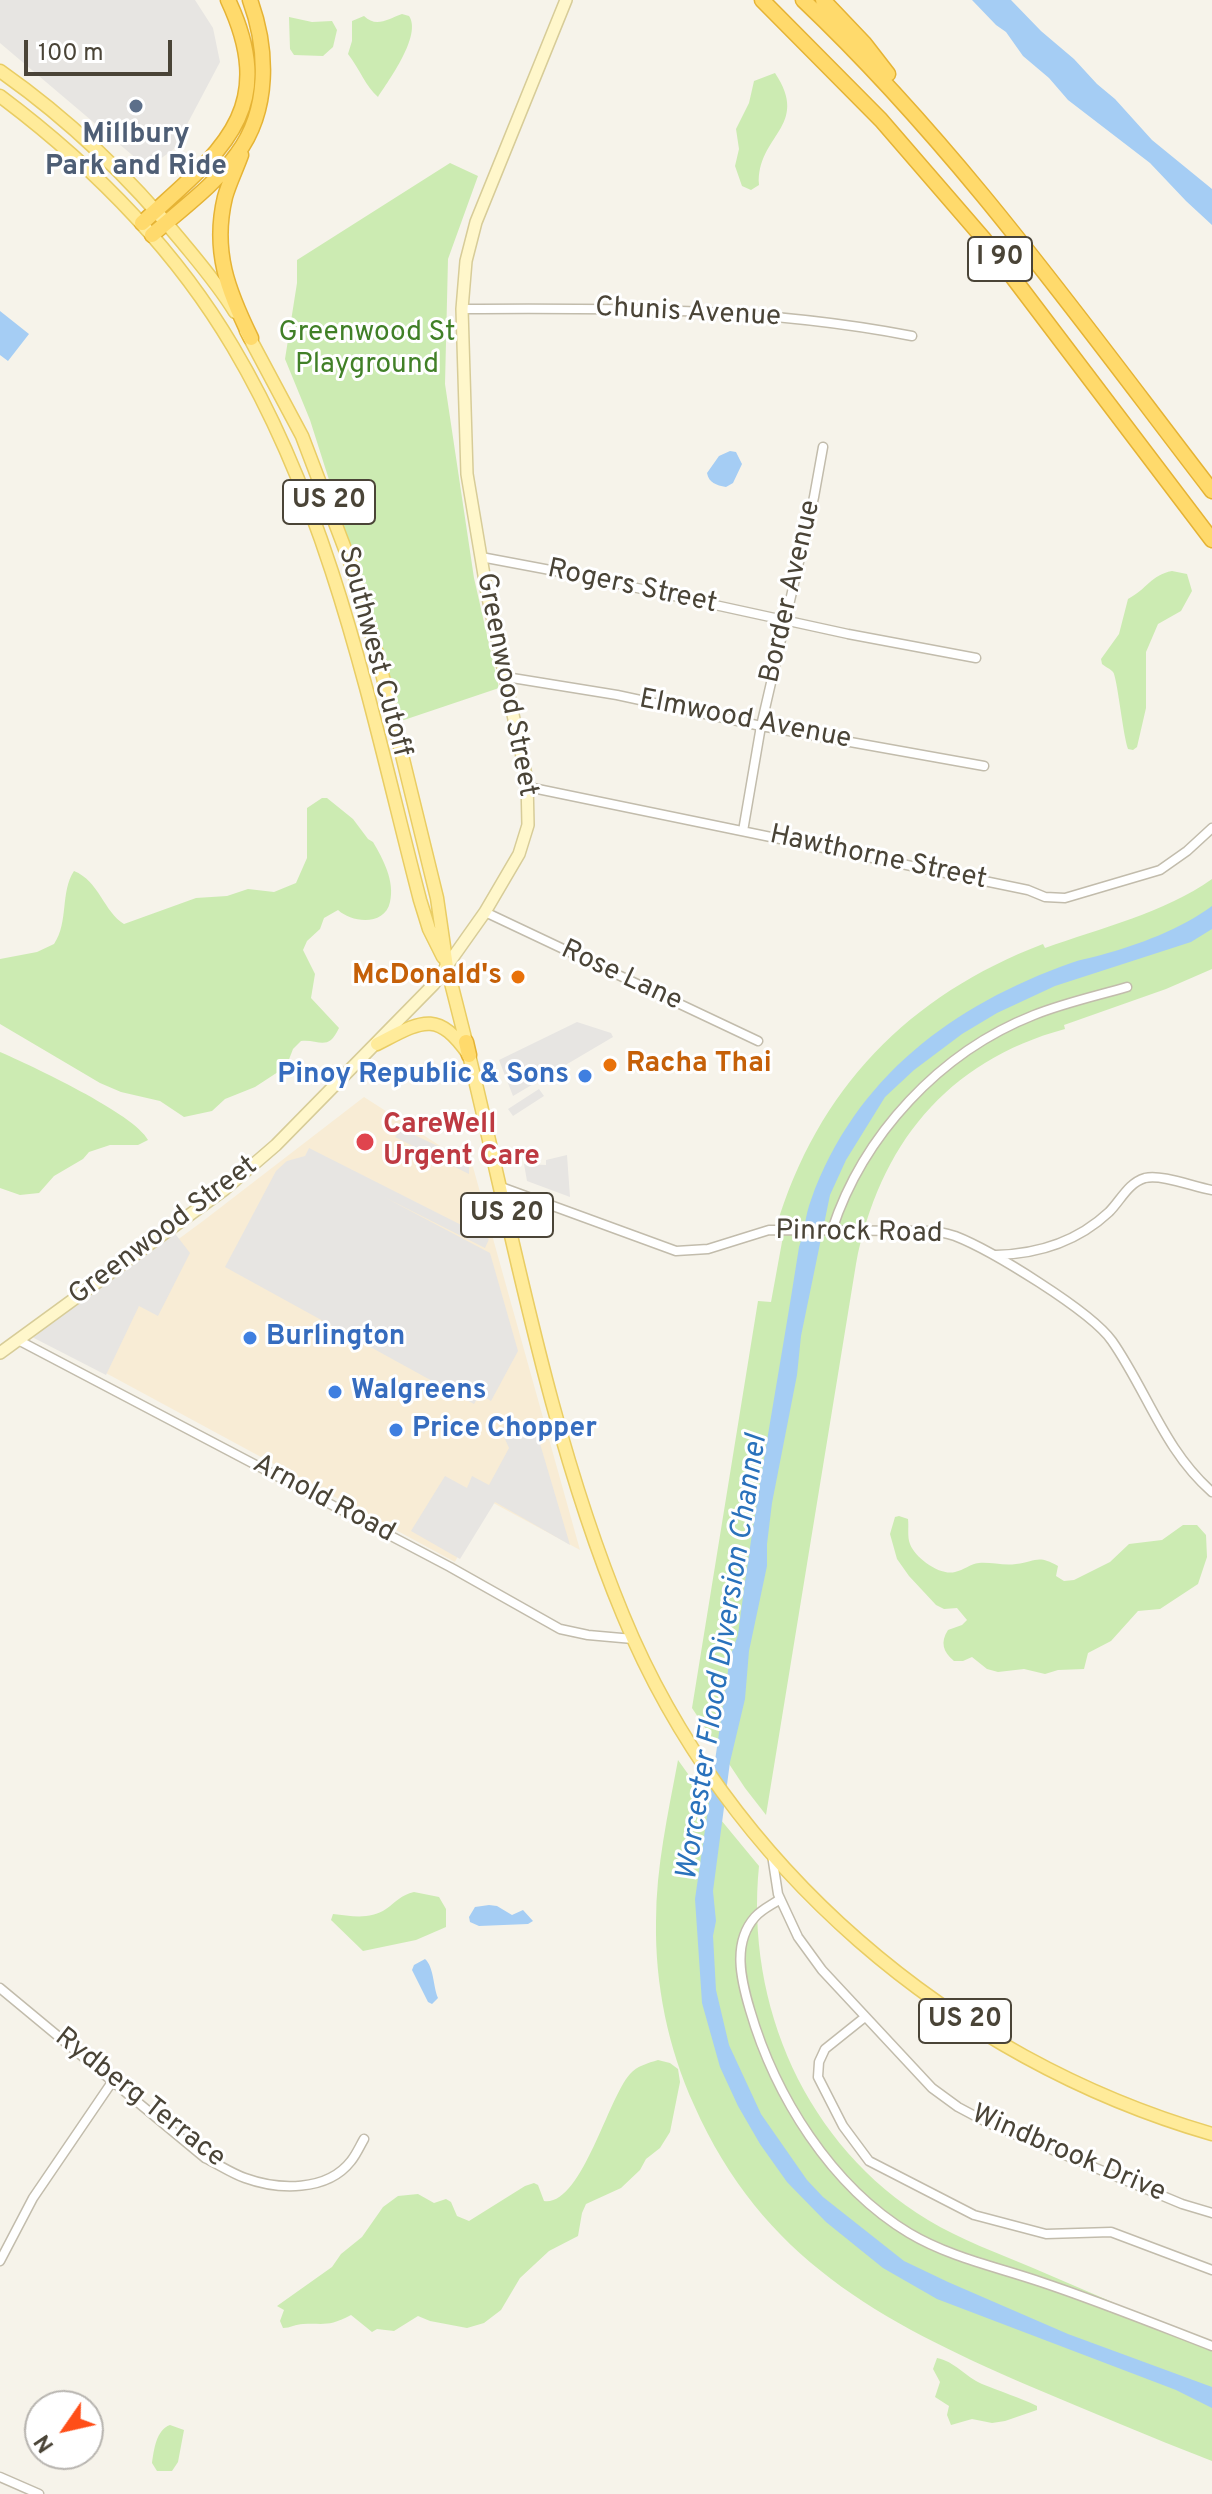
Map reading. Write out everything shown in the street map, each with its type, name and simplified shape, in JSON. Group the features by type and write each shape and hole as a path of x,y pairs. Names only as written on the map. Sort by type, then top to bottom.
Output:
{"highway":[{"path":"147,229 156,210 214,158 240,113 247,87 247,59 238,22 228,0"},
{"path":"250,0 259,29 263,83 249,134 226,196 220,230 221,255 230,295 251,338"},
{"name":"I 90","path":"762,0 881,120 965,217 1041,312 1212,540"},
{"name":"I 90","path":"803,0 875,71 939,142 1212,491"},
{"path":"823,0 864,43 939,142"},
{"path":"147,229 166,222 219,174 238,154 249,134"}],"main road":[{"name":"Southwest Cutoff","path":"0,71 90,141 166,222 208,274 251,338 302,436 353,570 378,657 437,898 447,967 545,1375 600,1555 633,1639"},
{"name":"Southwest Cutoff","path":"0,96 65,146 147,229 180,270 233,347 279,434 306,498 352,633 420,900 429,929 447,967"},
{"path":"377,1044 418,1026 433,1024 444,1026 468,1049"},
{"name":"US 20","path":"633,1639 703,1766 760,1841 812,1897 879,1957 934,2001 975,2028 1082,2085 1212,2134"}],"street":[{"name":"Greenwood Street","path":"0,1353 243,1175 377,1044 447,967 485,912 522,845 529,814 528,787 467,474 462,309 466,261 476,222 566,0"},
{"name":"Chunis Avenue","path":"462,309 637,308 859,326 912,336"},
{"name":"Border Avenue","path":"743,831 761,726 823,447"},
{"name":"Rogers Street","path":"481,557 976,658"},
{"name":"Elmwood Avenue","path":"506,677 617,695 761,726 984,766"},
{"name":"Hawthorne Street","path":"528,787 1060,899 1160,870 1212,828"},
{"name":"Rose Lane","path":"485,912 758,1041"},
{"path":"829,1230 842,1198 867,1154 911,1096 977,1044 1033,1015 1127,987"},
{"path":"993,1255 1035,1252 1067,1240 1105,1216 1130,1187 1145,1178 1159,1178 1212,1190"},
{"name":"Pinrock Road","path":"501,1187 676,1251 708,1249 769,1230 940,1232 964,1240 993,1255 1086,1316 1108,1335 1138,1381 1149,1409 1175,1451 1195,1478 1212,1492"},
{"name":"Arnold Road","path":"18,1340 450,1567 560,1629 633,1639"},
{"name":"Windbrook Drive","path":"772,1854 780,1899 794,1930 822,1970 932,2088 974,2117 1182,2204 1212,2213"},
{"path":"780,1899 758,1914 748,1928 740,1963 742,1985 767,2059 809,2133 842,2176 891,2221 933,2245 1084,2296 1212,2346"},
{"name":"Rydberg Terrace","path":"0,1988 205,2158 244,2178 279,2187 306,2185 333,2177 350,2162 364,2139"},
{"path":"865,2017 825,2049 819,2062 818,2077 843,2126 869,2161 974,2215 1046,2234 1111,2232 1212,2270"},
{"path":"0,2261 33,2198 112,2082"},
{"path":"0,2477 39,2494"}],"shaded area":[{"name":"Millbury Park and Ride","path":"0,0 195,0 213,28 220,62 174,149 156,162 138,160 0,43"},
{"path":"577,1022 611,1033 613,1037 513,1096 499,1060"},
{"path":"539,1089 544,1096 513,1116 508,1109"},
{"path":"364,1097 473,1167 580,1550 486,1499 455,1562 43,1339"},
{"path":"402,1129 469,1161 469,1174 395,1137"},
{"path":"309,1148 489,1239 485,1248 384,1197 490,1253 518,1351 491,1401 480,1394 474,1404 225,1267 276,1171 287,1161 305,1156"},
{"path":"567,1155 570,1197 527,1181 524,1164 546,1165 546,1160"},
{"path":"173,1231 190,1253 158,1316 139,1306 106,1375 30,1336"},
{"path":"533,1420 570,1545 495,1502 460,1559 411,1531 445,1476 467,1488 472,1476 489,1485 509,1448 500,1428"}],"green space":[{"path":"402,14 409,16 412,24 408,45 378,97 348,54 352,41 352,21 364,16 369,20 382,21"},
{"path":"289,17 312,22 332,21 337,30 333,47 323,56 294,55 290,49"},
{"path":"775,73 785,91 785,119 765,154 759,185 751,190 742,186 735,166 739,149 736,129 749,103 754,81"},
{"name":"Greenwood St Playground","path":"450,163 478,176 448,259 445,384 474,578 499,688 395,723 372,615 310,420 285,359 297,283 297,260"},
{"path":"1172,571 1187,574 1192,591 1181,611 1158,624 1146,652 1146,708 1137,747 1128,749 1115,676 1102,664 1101,659 1119,634 1128,599 1159,576"},
{"path":"327,798 353,819 373,842 391,886 390,902 382,915 375,919 359,920 338,910 324,918 320,929 307,941 303,950 315,974 311,998 339,1028 331,1040 323,1043 301,1041 278,1072 255,1087 225,1099 212,1111 184,1117 160,1101 121,1092 100,1083 0,1024 0,959 37,952 54,944 59,935 67,888 74,871 90,882 111,912 124,924 196,898 227,896 248,889 274,892 296,883 307,858 307,808"},
{"name":"Worcester Flood Diversion Channel","path":"1212,879 1212,969 1166,989 1064,1025 1065,1029 1023,1043 985,1063 953,1086 924,1114 901,1146 882,1182 867,1221 856,1264 766,1815 692,1708 758,1301 771,1302 784,1231 776,1228 794,1178 816,1132 843,1091 875,1053 910,1020 951,990 995,965 1043,944 1045,948 1132,919 1174,901"},
{"path":"0,1052 103,1104 139,1129 148,1140 138,1145 110,1145 89,1152 54,1176 39,1193 20,1195 0,1188"},
{"path":"895,1517 908,1519 909,1541 917,1555 935,1569 949,1573 979,1563 1011,1564 1041,1560 1058,1566 1056,1576 1064,1581 1074,1580 1110,1562 1129,1544 1162,1540 1183,1525 1197,1525 1206,1535 1207,1557 1198,1584 1160,1609 1138,1611 1111,1641 1088,1653 1084,1669 1045,1674 1024,1669 998,1672 987,1669 972,1657 954,1661 947,1654 943,1643 948,1630 967,1620 957,1608 944,1609 936,1605 897,1559 890,1534"},
{"name":"Worcester Flood Diversion Channel","path":"678,1760 759,1866 757,1918 762,1970 774,2020 792,2067 817,2112 848,2153 885,2189 941,2227 1212,2345 1212,2461 1027,2385 923,2336 831,2279 790,2244 754,2205 722,2159 694,2105 670,2038 661,1992 656,1945 658,1881"},
{"path":"414,1892 439,1897 446,1909 446,1927 416,1940 363,1951 331,1920 333,1914 374,1915"},
{"path":"658,2060 678,2069 680,2082 670,2132 660,2148 621,2188 586,2204 578,2236 549,2251 520,2278 501,2310 484,2323 467,2328 418,2316 394,2331 377,2329 372,2332 351,2315 332,2323 283,2328 280,2321 284,2310 277,2306 332,2267 341,2254 362,2237 383,2207 398,2196 418,2194 434,2203 446,2199 451,2202 457,2216 469,2221 534,2183 538,2185 544,2201 557,2198 582,2170 630,2074"},
{"path":"937,2358 949,2362 982,2384 1037,2406 1037,2410 1005,2421 992,2423 972,2419 951,2425 947,2415 949,2406 935,2397 940,2382 933,2369"},
{"path":"170,2425 184,2430 178,2462 172,2471 157,2471 152,2463 155,2447 162,2431"}],"water":[{"path":"972,0 1011,0 1074,59 1152,140 1212,189 1212,225 1150,163 1068,100"},
{"path":"0,311 29,334 8,361 0,355"},
{"path":"736,452 742,464 733,483 726,487 714,483 707,473 719,456"},
{"path":"1212,906 1212,929 1191,942 1055,986 997,1013 962,1034 914,1070 885,1097 846,1160 830,1195 801,1336 797,1375 772,1503 767,1566 749,1651 745,1699 730,1762 713,1891 716,1921 713,1936 716,1990 729,2045 761,2114 807,2180 823,2197 904,2261 1068,2334 1212,2387 1212,2408 1176,2390 937,2299 883,2268 826,2222 787,2182 760,2144 720,2067 702,2003 695,1899 730,1657 738,1635 799,1247 809,1206 830,1156 881,1082 913,1051 948,1024 1028,980 1159,935"},
{"path":"489,1905 512,1915 523,1910 533,1921 528,1924 479,1926 470,1922 469,1917 475,1907"},
{"path":"425,1959 438,1998 432,2004 428,2002 412,1970 414,1965"}],"place":[{"name":"Millbury Park and Ride","path":"136,106"},
{"name":"McDonald's","path":"518,977"},
{"name":"Racha Thai","path":"610,1065"},
{"name":"Pinoy Republic & Sons","path":"585,1076"},
{"name":"CareWell Urgent Care","path":"365,1142"},
{"name":"Burlington","path":"250,1338"},
{"name":"Walgreens","path":"335,1392"},
{"name":"Price Chopper","path":"396,1430"}]}
